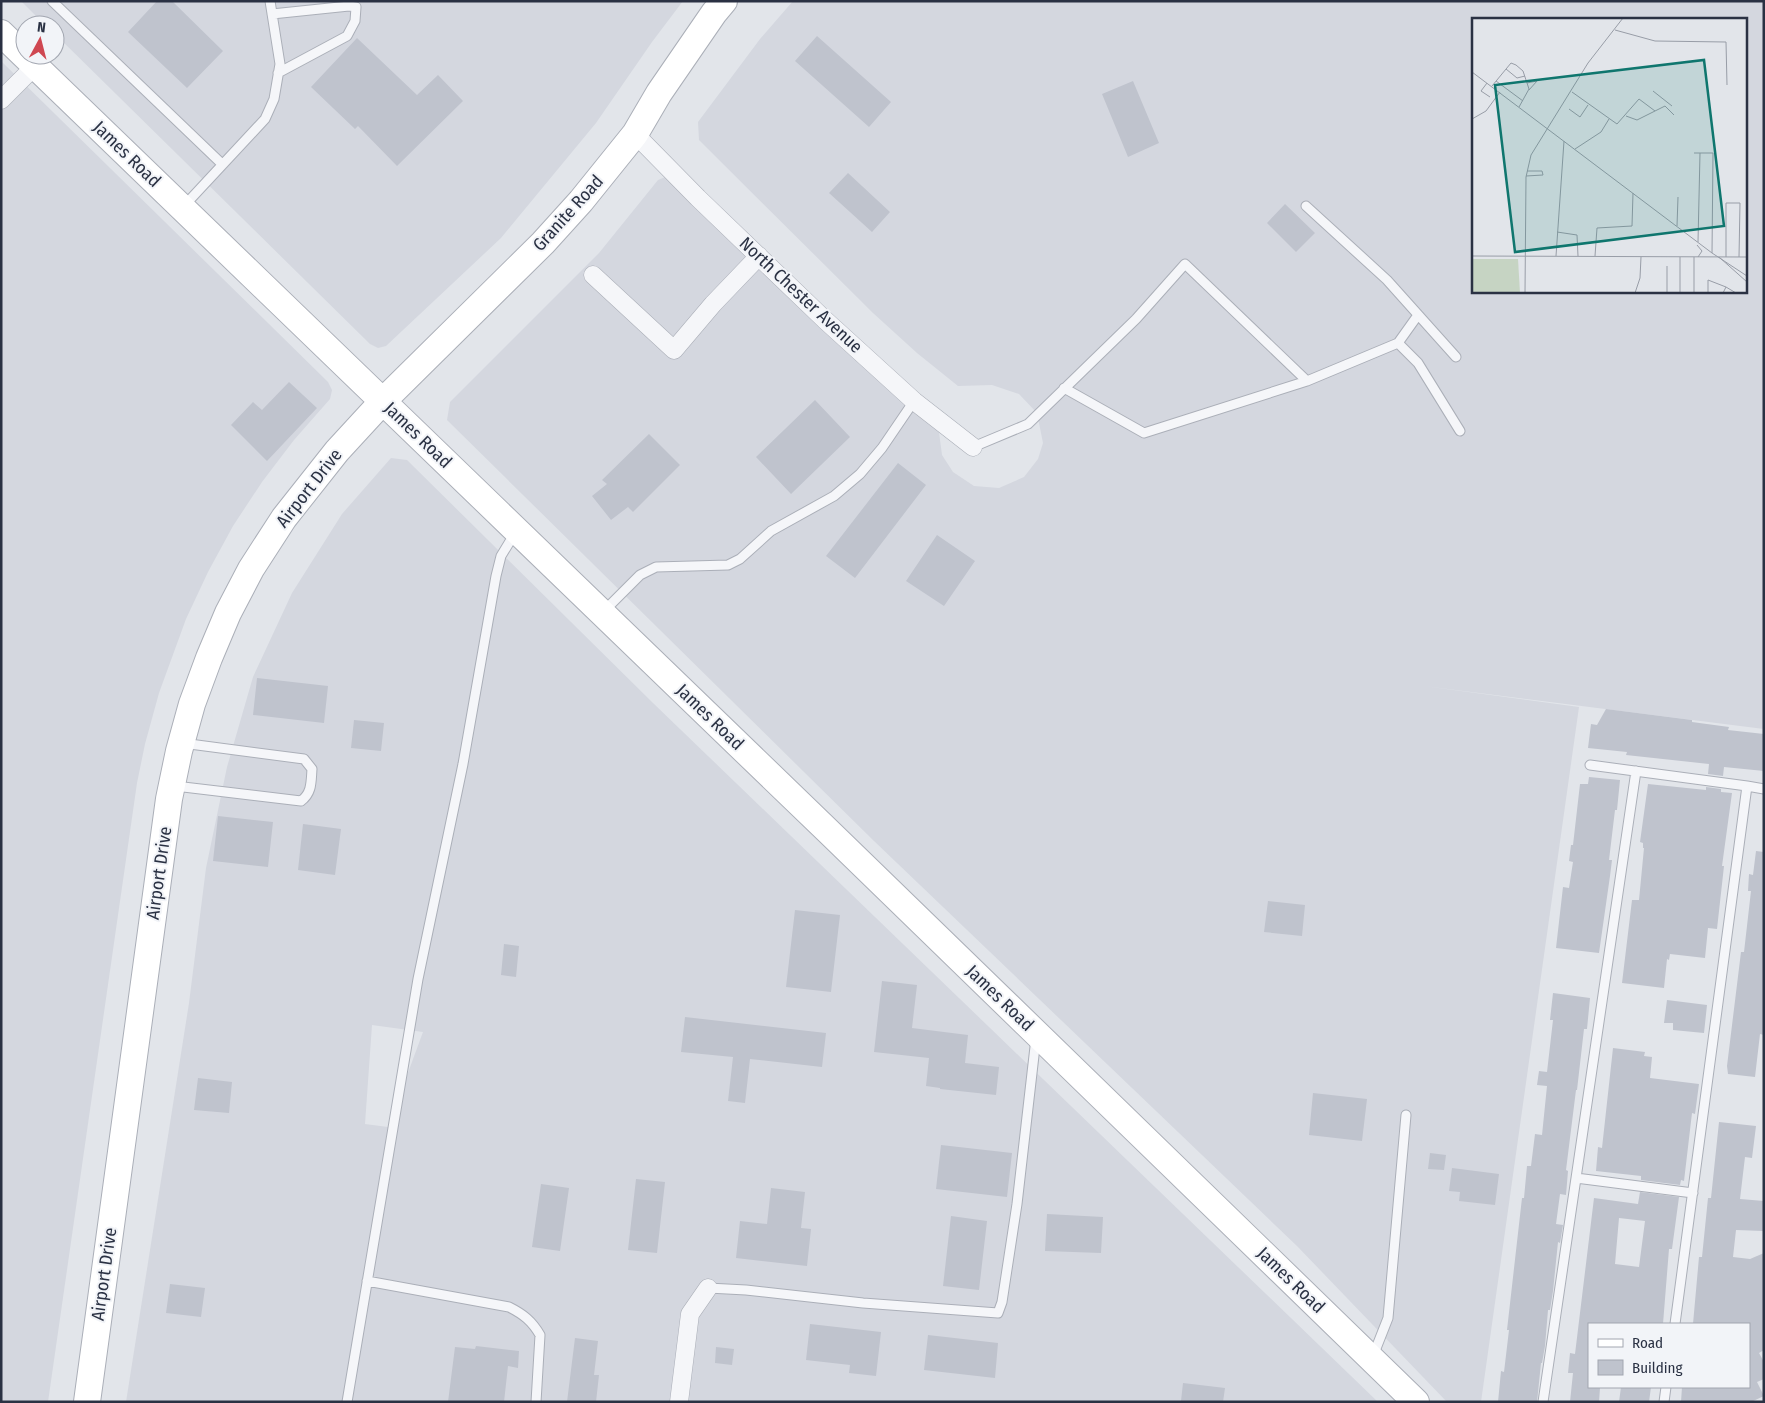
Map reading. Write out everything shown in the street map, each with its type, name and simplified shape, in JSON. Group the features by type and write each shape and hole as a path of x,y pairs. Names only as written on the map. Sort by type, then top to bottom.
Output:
{"main road":[{"name":"Granite Road","path":"383,401 543,243 581,201 635,134 659,93 724,1"},
{"name":"James Road","path":"1,33 602,612 1416,1402"},
{"name":"Airport Drive","path":"87,1402 172,785 192,704 228,613 251,569 313,478 383,401"}],"street":[{"path":"1,100 34,66"},
{"name":"North Chester Avenue","path":"635,134 698,198 826,320 914,401 973,447"},
{"path":"593,275 674,350 713,304 759,256"},
{"path":"679,1402 690,1314 708,1288"}],"lane":[{"path":"52,1 222,164"},
{"path":"182,208 265,118 274,99 280,64 270,1"},
{"path":"272,14 349,6 356,8 355,21 347,36 278,73"},
{"path":"1306,206 1387,280 1456,356"},
{"path":"973,447 1028,424 1136,319 1185,264 1307,381"},
{"path":"1064,388 1144,433 1307,381 1398,343 1418,315"},
{"path":"1398,343 1418,363 1460,431"},
{"path":"602,612 640,575 656,567 728,565 740,559 771,531 834,496 860,474 882,448 914,401"},
{"path":"347,1402 418,979 463,764 496,576 501,556 517,530"},
{"path":"172,785 301,801 310,792 312,769 304,759 181,743"},
{"path":"1590,765 1764,789"},
{"path":"1543,1402 1636,771"},
{"path":"1675,1323 1747,786"},
{"path":"708,1288 746,1290 863,1303 998,1313 1002,1302 1017,1204 1036,1033"},
{"path":"1372,1359 1388,1318 1406,1115"},
{"path":"1576,1178 1693,1193"},
{"path":"367,1282 509,1307 524,1315 535,1325 540,1335 536,1402"},
{"path":"1664,1402 1666,1388"}],"shaded area":[{"path":"21,1 683,1 596,123 501,238 386,346 378,348 370,344 65,44 65,15 35,15"},
{"path":"793,1 1764,1 1764,729 1424,686 1579,707 1481,1402 1447,1402 1297,1246 874,841 447,420 450,402 599,253 658,180 670,175 938,425 942,455 953,472 974,486 999,488 1024,477 1038,459 1043,443 1037,413 1019,394 992,385 958,386 917,353 873,313 699,140 698,122 760,39"},
{"path":"1,61 328,382 332,390 330,399 294,440 262,482 233,526 208,572 186,619 159,693 137,783 48,1402 1,1402"},
{"path":"391,458 407,460 653,703 1378,1402 126,1402 189,1003 206,868 227,767 253,677 292,593 342,514","holes":["372,1025 423,1032 388,1127 365,1124"]}],"building":[{"path":"157,1 172,1 223,51 187,88 128,32"},
{"path":"817,36 891,102 869,127 795,61"},
{"path":"357,38 417,95 438,75 463,101 397,166 358,126 355,129 311,87"},
{"path":"1133,81 1159,143 1128,157 1102,94"},
{"path":"848,173 890,212 872,232 829,193"},
{"path":"1285,204 1315,233 1296,252 1267,223"},
{"path":"289,382 317,408 267,461 231,425 253,402 262,410"},
{"path":"815,400 850,437 791,494 756,457"},
{"path":"649,434 680,465 633,512 628,507 611,520 592,496 607,484 602,480"},
{"path":"898,463 926,485 855,578 826,556"},
{"path":"937,535 975,561 944,606 906,581"},
{"path":"257,678 328,686 324,723 253,715"},
{"path":"1606,709 1692,720 1692,722 1729,727 1728,730 1764,734 1764,771 1724,767 1723,776 1708,774 1709,764 1626,755 1627,752 1588,748 1591,724 1597,725"},
{"path":"354,720 384,723 381,751 351,748"},
{"path":"1589,777 1620,780 1609,860 1612,860 1599,953 1556,948 1563,887 1569,888 1573,862 1569,861 1571,845 1573,845 1580,784 1588,784"},
{"path":"1648,784 1706,790 1706,787 1732,793 1722,866 1724,866 1717,929 1708,928 1705,958 1670,954 1669,960 1667,959 1664,988 1622,983 1632,900 1639,900 1644,848 1643,843 1640,842"},
{"path":"218,816 273,822 268,867 213,861"},
{"path":"303,824 341,829 335,875 298,870"},
{"path":"1756,851 1764,852 1764,1035 1760,1034 1755,1077 1728,1074 1727,1066 1741,952 1744,952 1751,891 1748,891 1749,874 1753,875"},
{"path":"1268,901 1305,905 1302,936 1264,932"},
{"path":"795,910 840,915 831,992 786,987"},
{"path":"504,944 519,946 516,977 501,975"},
{"path":"882,981 917,985 912,1028 968,1035 965,1063 999,1067 996,1095 926,1086 929,1058 874,1052"},
{"path":"1553,993 1590,998 1587,1029 1584,1029 1566,1170 1568,1171 1566,1195 1560,1194 1556,1224 1563,1225 1560,1243 1558,1242 1550,1310 1548,1310 1537,1402 1498,1402 1501,1371 1504,1372 1509,1330 1507,1330 1527,1166 1531,1166 1535,1134 1542,1135 1547,1086 1537,1085 1539,1071 1547,1072 1553,1020 1550,1020"},
{"path":"1667,1000 1707,1005 1704,1033 1673,1030 1673,1023 1664,1023"},
{"path":"685,1017 826,1033 822,1067 750,1059 745,1103 728,1101 733,1057 681,1052"},
{"path":"1613,1048 1645,1052 1644,1056 1652,1057 1650,1078 1699,1084 1695,1114 1692,1113 1684,1181 1681,1180 1680,1185 1641,1180 1641,1176 1596,1171 1598,1147 1602,1148"},
{"path":"198,1078 232,1082 229,1113 194,1110"},
{"path":"1313,1093 1367,1099 1362,1141 1309,1135"},
{"path":"1719,1122 1756,1126 1752,1158 1745,1157 1740,1199 1764,1201 1764,1231 1736,1230 1733,1257 1750,1259 1764,1253 1764,1350 1759,1353 1764,1362 1764,1379 1757,1382 1764,1396 1751,1402 1681,1402 1682,1388 1750,1388 1750,1323 1693,1323 1699,1257 1702,1257 1708,1198 1711,1198"},
{"path":"941,1145 1012,1153 1007,1197 936,1189"},
{"path":"1430,1153 1446,1155 1444,1170 1428,1169"},
{"path":"1452,1168 1499,1174 1495,1205 1459,1201 1460,1192 1449,1191"},
{"path":"636,1179 665,1182 657,1253 628,1250"},
{"path":"541,1184 569,1188 560,1251 532,1247"},
{"path":"771,1188 805,1192 801,1228 811,1229 807,1266 736,1258 740,1221 767,1224"},
{"path":"1640,1192 1679,1197 1672,1249 1669,1249 1663,1323 1588,1323 1588,1388 1600,1388 1599,1402 1570,1402 1573,1373 1568,1373 1570,1353 1575,1354 1594,1198 1638,1204","holes":["1619,1218 1645,1221 1639,1267 1615,1264"]},
{"path":"1047,1214 1103,1217 1101,1253 1045,1251"},
{"path":"951,1216 987,1221 979,1290 943,1286"},
{"path":"170,1284 205,1288 201,1317 166,1313"},
{"path":"810,1324 881,1332 876,1376 849,1373 850,1365 806,1360"},
{"path":"928,1335 998,1343 995,1378 924,1370"},
{"path":"575,1338 598,1341 594,1375 599,1375 596,1402 567,1402"},
{"path":"476,1346 519,1351 518,1368 508,1366 504,1402 448,1402 455,1347 475,1349"},
{"path":"716,1347 734,1349 732,1365 715,1363"},
{"path":"1183,1383 1225,1388 1223,1402 1181,1401"},
{"path":"1621,1388 1651,1388 1649,1402 1619,1402"}]}
